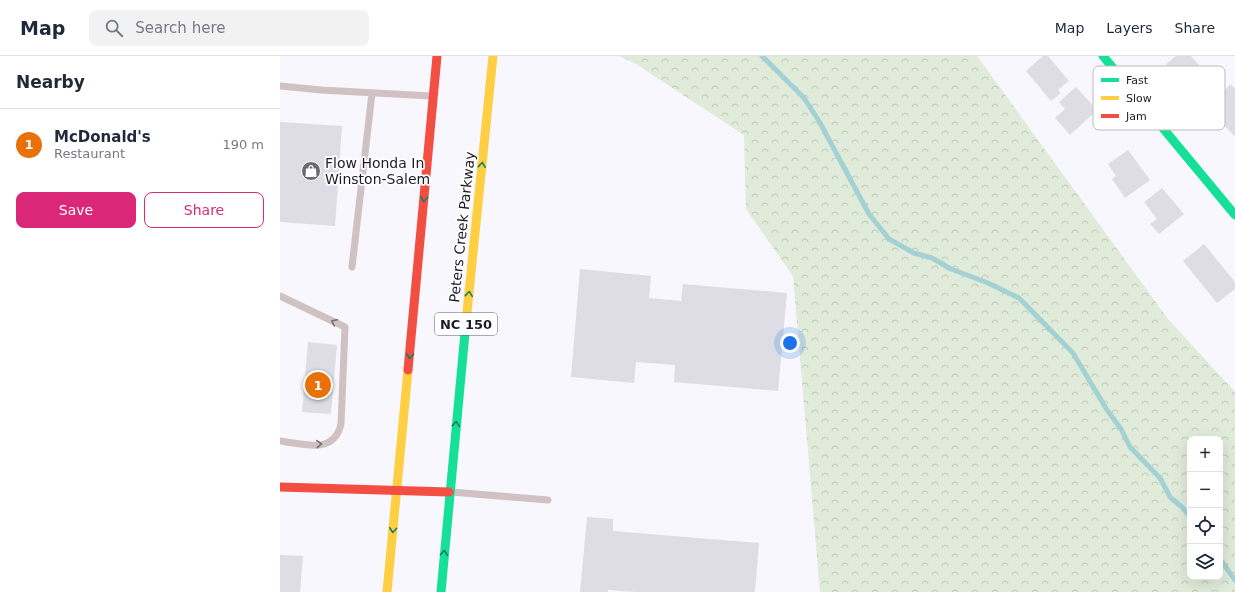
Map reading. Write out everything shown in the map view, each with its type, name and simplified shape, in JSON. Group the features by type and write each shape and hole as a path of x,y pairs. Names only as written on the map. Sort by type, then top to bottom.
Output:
{"main road":[{"path":"388,592 437,56"},
{"name":"Peters Creek Parkway","path":"441,592 449,492 493,56"},
{"path":"1103,56 1111,66"},
{"path":"1164,130 1235,215"},
{"path":"280,487 449,492"}],"lane":[{"path":"280,86 434,96"},
{"path":"352,268 372,93"},
{"path":"280,296 345,327 341,424 339,435 334,440 325,444 280,441"},
{"path":"449,492 548,500"}],"green space":[{"path":"619,56 977,56 1168,319 1235,392 1235,592 820,592 793,276 746,209 744,135 636,64"}],"building":[{"path":"1043,56 1048,56 1069,81 1058,90 1061,93 1051,101 1026,71"},
{"path":"1176,56 1191,56 1200,66 1168,66 1166,64"},
{"path":"1231,84 1235,89 1235,137 1225,126 1225,90"},
{"path":"1076,87 1093,106 1093,114 1070,135 1055,118 1065,109 1059,102"},
{"path":"280,122 342,126 335,226 280,222"},
{"path":"1128,150 1150,180 1125,198 1112,179 1116,176 1108,164"},
{"path":"1162,188 1184,214 1159,234 1150,224 1157,219 1144,202"},
{"path":"1204,244 1235,282 1235,289 1217,303 1183,261"},
{"path":"580,269 651,276 649,298 681,301 683,284 787,293 778,391 674,382 675,365 636,362 634,383 571,377"},
{"path":"308,342 337,345 331,414 302,412"},
{"path":"587,517 613,519 613,531 759,543 755,592 636,592 608,590 608,592 580,592"},
{"path":"280,555 303,556 300,592 280,592"}],"waterway":[{"path":"762,56 804,98 819,121 869,214 889,239 914,253 932,258 951,269 988,283 1019,298 1073,353 1107,410 1121,429 1130,447 1160,478 1170,497 1187,513"},
{"path":"1223,563 1235,580"}],"traffic: fast":[{"path":"1103,56 1111,66"},
{"path":"1164,130 1235,215"},
{"path":"441,592 466,322"}],"traffic: slow":[{"path":"466,322 493,56"},
{"path":"387,592 408,370"}],"traffic: jam":[{"path":"408,370 437,56"},
{"path":"280,487 449,492"}],"place":[{"name":"Flow Honda In Winston-Salem","path":"311,171"},
{"name":"McDonald's","path":"318,385"}]}
